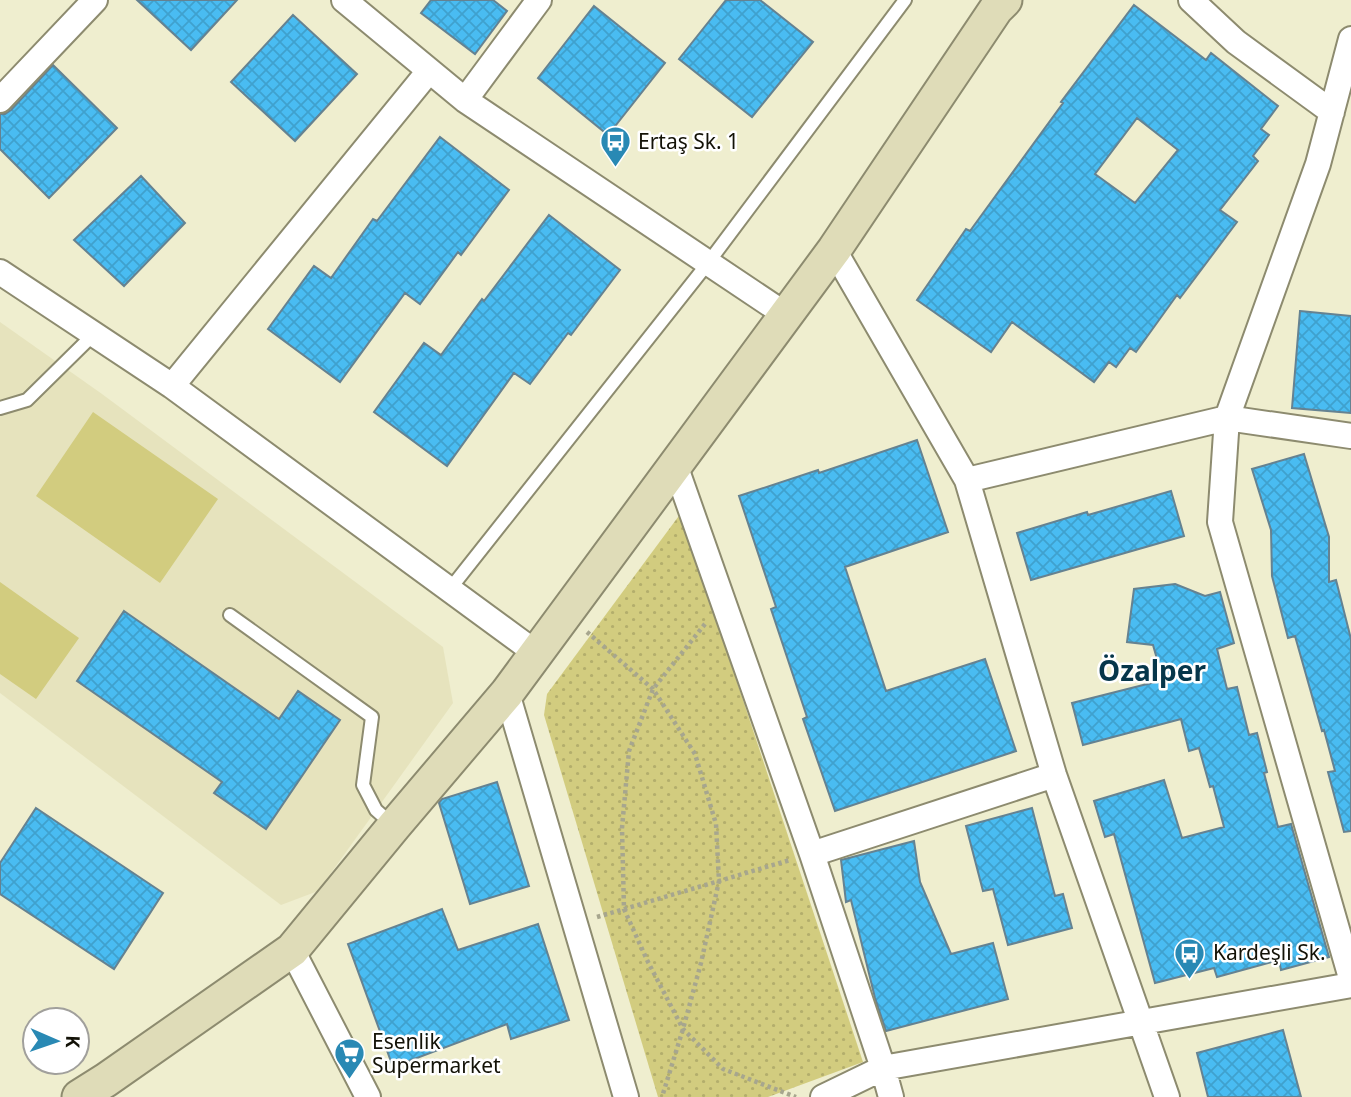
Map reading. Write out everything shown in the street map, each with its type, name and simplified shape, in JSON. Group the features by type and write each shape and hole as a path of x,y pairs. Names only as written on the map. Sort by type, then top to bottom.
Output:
{"street":[{"path":"0,100 95,0"},
{"path":"344,0 465,100 786,314"},
{"path":"465,100 539,0"},
{"path":"79,1097 292,950 507,693 834,250 996,9 1005,0"},
{"path":"1191,0 1236,42 1332,112"},
{"path":"1351,39 1318,164 1227,418 1220,522 1351,978"},
{"path":"172,386 429,71"},
{"path":"834,250 967,480 1054,775 1167,1097"},
{"path":"0,272 172,386 536,653"},
{"path":"967,480 1227,418 1351,436"},
{"path":"675,465 812,854 891,1097"},
{"path":"507,693 626,1097"},
{"path":"812,854 1054,775"},
{"path":"292,950 368,1097"},
{"path":"823,1097 883,1068 1351,985"}],"lane":[{"path":"450,589 708,263 905,0"},
{"path":"0,408 27,400 94,334"},
{"path":"230,615 372,717 363,785 376,810 394,826"}],"path":[{"path":"723,602 653,689 629,751 622,828 624,909 683,1029 723,1069 796,1097"},
{"path":"565,614 653,689 695,754 716,824 719,881 701,963 663,1097"},
{"path":"576,923 812,854"}],"shaded area":[{"path":"0,322 102,394 443,647 453,703 318,891 281,905 0,693"},
{"path":"93,412 218,499 160,583 36,496"},
{"path":"681,513 863,1062 768,1097 658,1097 544,715 547,694"},
{"path":"0,582 79,638 36,699 0,674"}],"building":[{"path":"137,0 237,0 191,50"},
{"path":"431,0 493,0 507,11 475,54 421,13"},
{"path":"726,0 760,0 813,42 752,117 679,59"},
{"path":"1134,5 1206,60 1211,53 1278,106 1261,129 1269,135 1253,156 1258,161 1220,210 1237,222 1180,298 1177,295 1136,352 1130,348 1116,367 1109,362 1094,382 1012,322 991,352 917,300 966,229 970,231 1063,103 1061,102","holes":["1137,118 1178,150 1135,203 1095,174"]},
{"path":"594,6 665,63 608,135 538,78"},
{"path":"293,15 357,74 295,141 231,82"},
{"path":"53,65 117,128 49,198 0,149 0,114 11,110"},
{"path":"440,137 509,190 461,255 458,252 420,304 405,293 340,382 268,329 314,266 331,278 373,219 377,221"},
{"path":"141,176 185,223 124,286 74,240"},
{"path":"549,215 620,270 530,384 514,373 447,466 374,412 424,343 441,355"},
{"path":"1300,311 1351,316 1351,413 1292,408"},
{"path":"917,440 948,532 845,567 886,691 985,659 1016,751 835,811 803,719 807,717 771,609 776,607 739,496"},
{"path":"1304,454 1329,537 1329,582 1336,580 1351,639 1351,831 1344,832 1328,772 1335,771 1324,730 1322,731 1295,636 1288,638 1272,576 1271,530 1252,469"},
{"path":"1171,491 1184,536 1031,580 1017,533"},
{"path":"1175,584 1205,596 1220,592 1234,643 1217,649 1227,689 1237,687 1249,735 1257,733 1278,827 1291,824 1329,957 1281,970 1279,960 1217,977 1214,968 1155,983 1114,834 1105,837 1094,801 1164,780 1182,838 1224,827 1213,786 1210,787 1199,748 1189,751 1181,719 1083,745 1072,703 1163,680 1153,645 1127,642 1134,589"},
{"path":"124,611 279,719 298,691 340,720 266,829 214,793 222,782 77,681"},
{"path":"497,782 529,886 470,904 439,803 442,799"},
{"path":"36,808 163,893 114,969 0,894 0,863"},
{"path":"1032,808 1055,896 1063,894 1072,928 1008,945 993,889 983,891 966,826"},
{"path":"914,841 920,882 951,954 993,943 1008,999 886,1031 875,998 851,900 846,902 841,860"},
{"path":"442,909 458,950 538,924 569,1020 511,1039 507,1024 393,1067 348,944"},
{"path":"1283,1030 1301,1097 1208,1097 1197,1053"}],"place":[{"name":"Ertaş Sk. 1","path":"615,169"},
{"name":"Kardeşli Sk.","path":"1190,980"},
{"name":"Esenlik Supermarket","path":"349,1081"}],"district":[{"name":"Özalper","path":"1152,671"}]}
